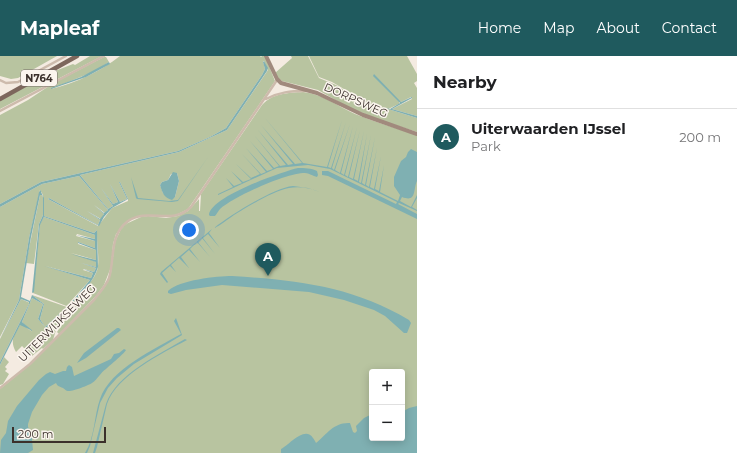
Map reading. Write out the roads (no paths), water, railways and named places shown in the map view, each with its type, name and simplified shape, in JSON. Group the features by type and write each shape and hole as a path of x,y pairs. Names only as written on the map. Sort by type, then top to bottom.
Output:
{"main road":[{"name":"N764","path":"0,99 77,56"}],"street":[{"path":"0,80 6,82 18,82 66,56"},
{"path":"0,110 104,56"},
{"path":"266,56 277,80"},
{"name":"DORPSWEG","path":"277,80 286,85 327,97 363,115 417,134"},
{"name":"UITERWIJKSEWEG","path":"0,388 30,364 94,300 102,290 108,280 112,267 115,239 121,227 137,217 172,216 188,210 201,194 277,80"},
{"path":"264,101 279,93 291,91 310,91"}],"water":[{"path":"264,61 268,68 267,71 227,130 179,152 80,175 108,209 113,206 101,188 113,204 118,202 110,184 120,202 127,199 120,182 128,199 112,208 104,217 99,226 48,199 49,198 98,225 100,220 87,211 100,219 104,214 94,205 104,213 108,210 79,176 42,184 0,207 0,204 41,182 178,151 210,137 226,128 262,75 265,69"},
{"path":"109,62 110,64 86,77 51,89 81,77"},
{"path":"374,74 401,102 412,97 392,109 417,116 417,118 388,109 387,108 390,109 400,103 373,76"},
{"path":"265,118 303,163 327,167 342,120 328,167 331,168 346,122 332,168 334,170 350,124 335,170 340,173 353,126 341,173 344,175 357,127 345,175 348,177 360,130 349,177 353,179 364,131 354,179 358,181 367,134 359,182 361,183 371,135 362,183 365,185 375,137 366,185 369,187 377,148 370,187 374,189 381,156 375,189 379,191 384,165 380,192 398,201 400,195 394,186 394,177 401,161 406,157 408,152 411,149 417,152 417,181 414,194 410,198 402,197 400,201 411,207 417,195 412,207 417,211 399,203 398,204 417,214 417,219 328,176 322,175 322,171 328,171 396,204 397,202 330,169 308,165 277,168 218,195 233,187 226,178 234,186 242,183 231,171 243,182 251,179 236,164 251,178 260,174 242,154 261,174 266,172 246,148 267,171 273,169 250,141 274,168 279,166 254,135 280,166 286,165 258,130 288,165 293,164 261,125 295,164 302,163"},
{"path":"208,157 178,201 172,202 136,198 131,177 138,198 169,201 178,200"},
{"path":"298,168 315,170 317,171 318,175 317,177 306,173 297,174 274,181 237,198 220,209 215,216 209,215 212,208 233,193 277,174"},
{"path":"173,172 177,173 179,181 175,197 172,200 165,196 160,185 162,182 168,180"},
{"path":"293,186 300,187 283,189 261,199 214,228 231,216 264,197 285,188"},
{"path":"41,190 44,198 44,216 94,233 97,230 98,267 87,287 70,304 90,280 44,266 91,278 93,273 83,269 94,272 96,268 81,263 96,267 96,262 71,254 96,260 96,250 78,243 95,248 95,241 76,235 95,239 95,235 44,217 40,225 34,292 32,293 39,224 43,215 43,197 40,195 21,297 30,301 32,295 44,304 40,319 45,327 38,319 43,304 32,298 22,322 33,331 20,325 0,365 0,362 29,304 29,302 21,299 0,339 19,300 29,238 39,192"},
{"path":"212,229 209,233 220,248 208,234 203,238 215,254 202,238 198,242 210,257 197,242 190,249 200,262 189,250 181,257 189,268 179,258 171,265 176,272 170,266 162,273 168,282 167,283 160,274 161,272"},
{"path":"232,276 301,283 345,292 366,299 388,309 409,320 411,323 407,333 404,333 385,316 374,310 344,300 309,292 222,285 186,290 171,294 168,293 168,291 173,287 189,281"},
{"path":"66,308 46,328 45,327"},
{"path":"176,318 182,335 134,364 117,378 108,388 100,403 90,446 87,453 85,453 91,440 98,406 105,388 113,378 134,361 181,334 174,321"},
{"path":"117,328 121,330 86,358 77,363 84,353"},
{"path":"185,339 187,340 141,366 112,393 107,404 97,447 95,453 93,453 106,404 111,393 119,383 129,374 152,358"},
{"path":"124,349 126,350 123,354 90,384 70,391 67,391 56,383 49,387 42,395 32,412 28,424 28,427 33,435 33,450 28,453 0,453 1,440 6,433 8,421 17,406 46,374 50,372 55,374 66,371 69,365 72,367 74,376 111,359 114,354 119,353"},
{"path":"417,406 417,453 281,453 281,449 301,435 310,435 316,443 331,429 339,424 350,423 353,432 355,433 357,431 356,426 369,416 369,441 405,441 405,410"}],"place":[{"name":"Uiterwaarden IJssel","path":"268,276"}]}
